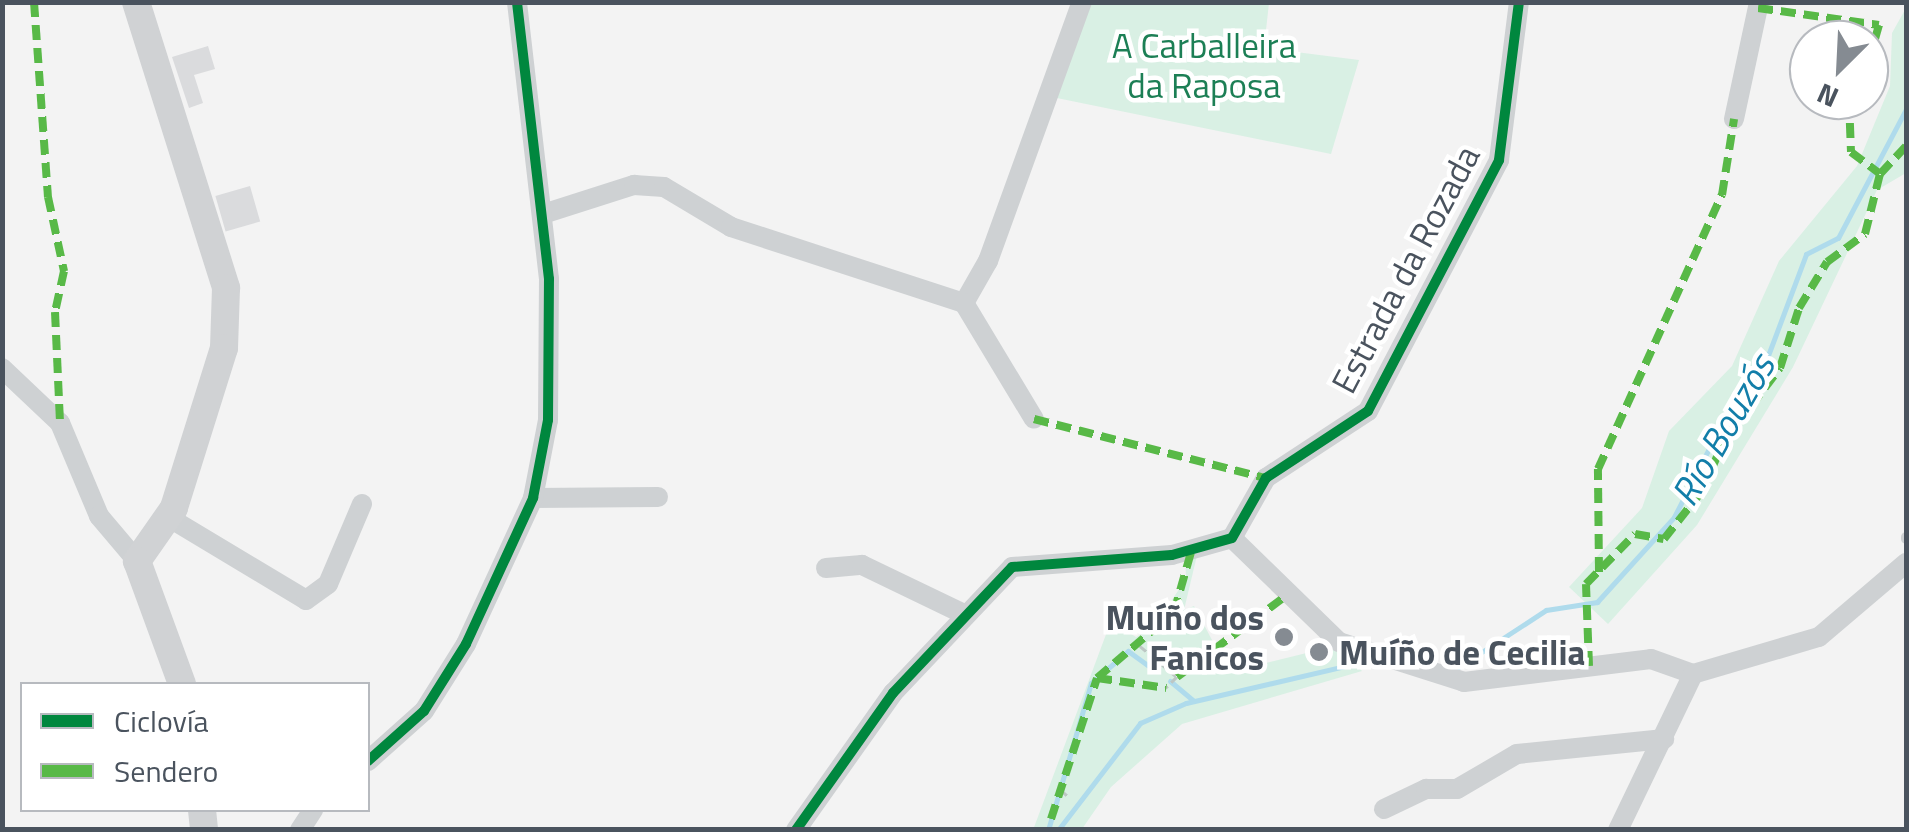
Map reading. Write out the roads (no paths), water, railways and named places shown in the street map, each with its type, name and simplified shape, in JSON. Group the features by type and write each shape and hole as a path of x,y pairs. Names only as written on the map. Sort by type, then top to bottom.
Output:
{"street":[{"path":"136,2 226,288 224,348 168,517 138,561"},
{"path":"370,759 424,711 455,661 532,498 548,420 543,214 517,2"},
{"path":"964,303 988,262 1082,2"},
{"name":"Estrada da Rozada","path":"1232,538 1266,478 1368,411 1499,160 1519,2"},
{"path":"1734,119 1759,2"},
{"path":"543,214 605,192 664,187 731,227 964,303 1034,418"},
{"path":"2,368 60,423 99,516 138,561 181,682"},
{"path":"532,498 658,497"},
{"path":"168,517 306,600 328,584 362,504"},
{"path":"796,830 806,807 966,615 1012,567 1172,555 1232,538 1339,642 1464,682 1652,659 1693,674 1820,636 1906,563"},
{"path":"826,568 862,566 966,615"},
{"path":"1618,830 1693,674"},
{"path":"1384,808 1426,789 1457,789 1518,754 1664,739"},
{"path":"806,807 818,830"}],"waterway":[{"name":"Río Bouzós","path":"1454,670 1546,610 1597,602 1674,517 1723,421 1761,374 1806,254 1838,238 1906,109"},
{"path":"1048,830 1091,683 1128,651 1151,668"},
{"name":"Río Bouzós","path":"1058,830 1140,723 1186,703 1366,661"},
{"path":"1170,681 1194,701"}],"place":[{"name":"Muíño dos Fanicos","path":"1284,637"},
{"name":"Muíño de Cecilia","path":"1319,652"}],"park label":[{"name":"A Carballeira da Raposa","path":"1204,65"}]}
